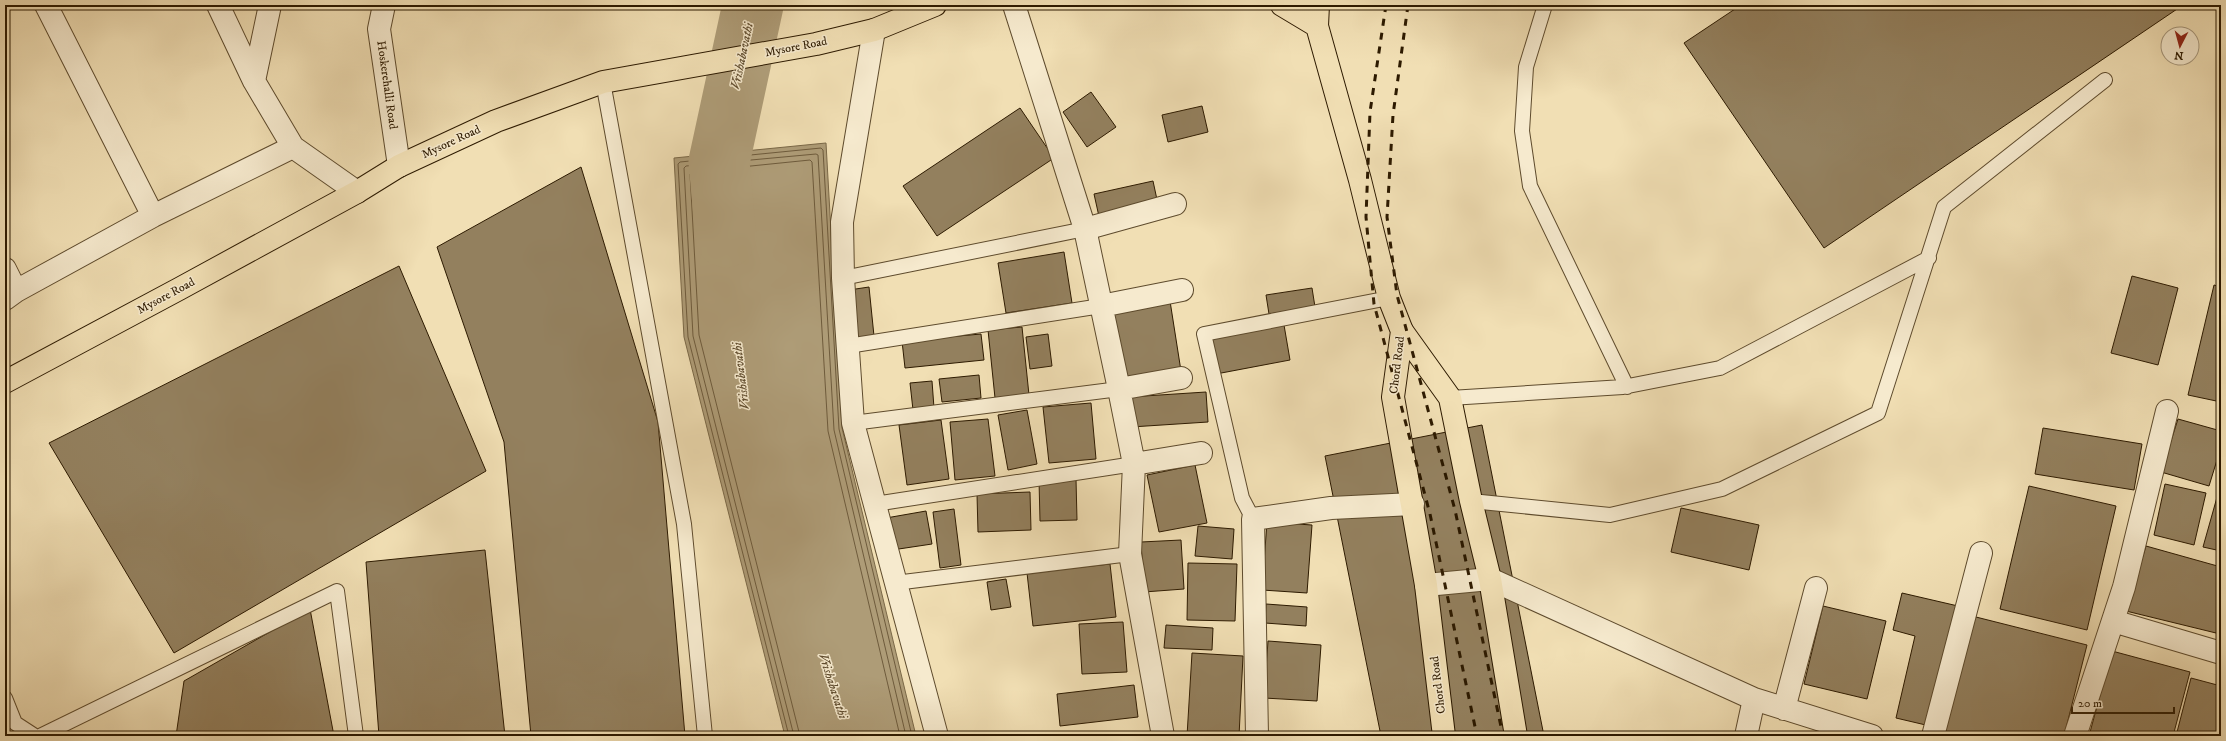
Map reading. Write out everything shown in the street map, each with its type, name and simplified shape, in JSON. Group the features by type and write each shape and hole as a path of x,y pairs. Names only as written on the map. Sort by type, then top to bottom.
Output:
{"main road":[{"name":"Mysore Road","path":"5,382 357,192 399,166 496,121 610,81 816,44 874,30 935,5"},
{"path":"1282,5 1318,15"},
{"name":"Chord Road","path":"1318,15 1389,298 1402,331 1393,397 1426,585 1444,736"},
{"path":"1402,331 1450,398 1471,501 1490,578 1516,736"}],"street":[{"path":"46,5 152,216"},
{"path":"218,5 254,81 293,147 357,192"},
{"path":"254,81 270,5"},
{"name":"Hoskerehalli Road","path":"384,5 379,29 399,166"},
{"path":"1014,5 1086,229 1119,389 1134,464 1130,554 1163,736"},
{"path":"874,30 842,222 843,278 853,424 937,736"},
{"path":"5,269 10,295 152,216 293,147"},
{"path":"1086,229 1175,204"},
{"path":"1101,306 1182,290"},
{"path":"1119,389 1181,378"},
{"path":"2075,736 2124,587 2167,411"},
{"path":"1134,464 1202,453"},
{"path":"1258,736 1253,519 1331,508 1413,504"},
{"path":"1933,736 1981,553"},
{"path":"1426,585 1490,578 1754,699 1872,736"},
{"path":"1784,709 1816,588"},
{"path":"2113,621 2220,650"},
{"path":"1746,736 1754,699"}],"lane":[{"path":"1545,5 1526,67 1522,131 1530,186 1627,387"},
{"path":"1471,501 1610,515 1722,489 1878,413 1929,258 1944,207 2105,80"},
{"path":"610,81 684,524 705,736"},
{"path":"843,278 1086,229"},
{"path":"1450,398 1627,387 1720,368 1929,258"},
{"path":"1253,519 1242,498 1204,334 1389,298"},
{"path":"848,346 1101,306"},
{"path":"853,424 1119,389"},
{"path":"875,504 1134,464"},
{"path":"895,583 1130,554"},
{"path":"40,736 337,591 356,736"},
{"path":"5,698 14,723 35,736"}],"water":[{"path":"826,143 842,428 916,736 785,736 684,337 674,158"}],"building":[{"path":"1741,5 2183,5 1824,248 1684,43"},
{"path":"1091,92 1116,127 1087,147 1063,112"},
{"path":"1202,106 1208,132 1168,142 1162,115"},
{"path":"1020,108 1054,158 937,236 903,186"},
{"path":"581,167 658,422 685,736 531,736 504,442 437,247"},
{"path":"1153,181 1159,209 1100,221 1094,194"},
{"path":"1064,252 1072,303 1006,313 998,263"},
{"path":"399,266 486,471 174,653 49,443"},
{"path":"2132,276 2178,288 2158,365 2111,353"},
{"path":"2214,285 2221,287 2221,402 2188,395"},
{"path":"869,287 874,336 854,338 849,290"},
{"path":"1312,288 1315,307 1269,314 1266,295"},
{"path":"1170,301 1181,371 1122,380 1111,310"},
{"path":"1284,325 1290,360 1216,374 1210,338"},
{"path":"1022,327 1029,395 995,398 988,330"},
{"path":"981,334 984,360 905,368 902,341"},
{"path":"1048,334 1052,366 1030,369 1026,337"},
{"path":"979,375 981,398 942,402 939,379"},
{"path":"932,381 934,408 913,410 910,383"},
{"path":"1206,392 1208,422 1131,427 1129,397"},
{"path":"1091,403 1096,459 1049,463 1043,407"},
{"path":"1027,410 1037,464 1008,470 998,415"},
{"path":"988,419 995,476 955,480 950,422"},
{"path":"2178,419 2221,431 2221,447 2209,486 2161,472"},
{"path":"941,420 949,479 907,485 899,425"},
{"path":"1482,425 1544,736 1381,736 1325,456"},
{"path":"2043,428 2142,444 2134,490 2035,474"},
{"path":"1195,465 1207,523 1159,532 1147,475"},
{"path":"1076,479 1077,520 1040,521 1039,480"},
{"path":"2221,483 2221,551 2203,547"},
{"path":"2165,484 2206,493 2194,545 2154,535"},
{"path":"2029,486 2116,506 2087,630 2000,609"},
{"path":"1030,492 1031,530 978,532 977,494"},
{"path":"1681,508 1759,525 1749,570 1671,552"},
{"path":"954,509 961,565 940,568 933,512"},
{"path":"926,511 932,544 892,550 886,518"},
{"path":"1267,522 1312,525 1307,593 1262,590"},
{"path":"1198,526 1234,529 1232,559 1195,556"},
{"path":"1181,540 1184,589 1144,592 1141,542"},
{"path":"2146,546 2221,567 2221,619 2216,633 2126,611"},
{"path":"485,550 505,736 379,736 366,562"},
{"path":"1188,563 1237,564 1235,621 1187,620"},
{"path":"1110,564 1116,617 1033,626 1027,573"},
{"path":"1006,579 1011,607 991,610 987,582"},
{"path":"1902,593 1958,606 1930,726 1896,718 1915,636 1893,630"},
{"path":"1266,604 1307,607 1306,626 1265,623"},
{"path":"1823,606 1886,621 1867,699 1804,684"},
{"path":"310,609 334,736 176,736 184,681"},
{"path":"1972,616 2087,645 2064,736 1942,736"},
{"path":"1123,622 1127,672 1082,674 1079,624"},
{"path":"1166,625 1213,628 1212,650 1164,648"},
{"path":"1268,641 1321,645 1317,701 1264,698"},
{"path":"2112,651 2190,672 2173,736 2089,736"},
{"path":"1192,653 1243,656 1239,736 1187,736"},
{"path":"2191,678 2221,686 2221,736 2176,736"},
{"path":"1134,685 1138,717 1060,726 1057,694"}],"waterway":[{"name":"Vrishabavathi","path":"726,237 719,162 753,5"}],"railway":[{"path":"1386,5 1370,112 1366,217 1374,304 1430,514 1477,736"},
{"path":"1408,5 1393,115 1387,217 1397,295 1455,510 1503,736"}]}
